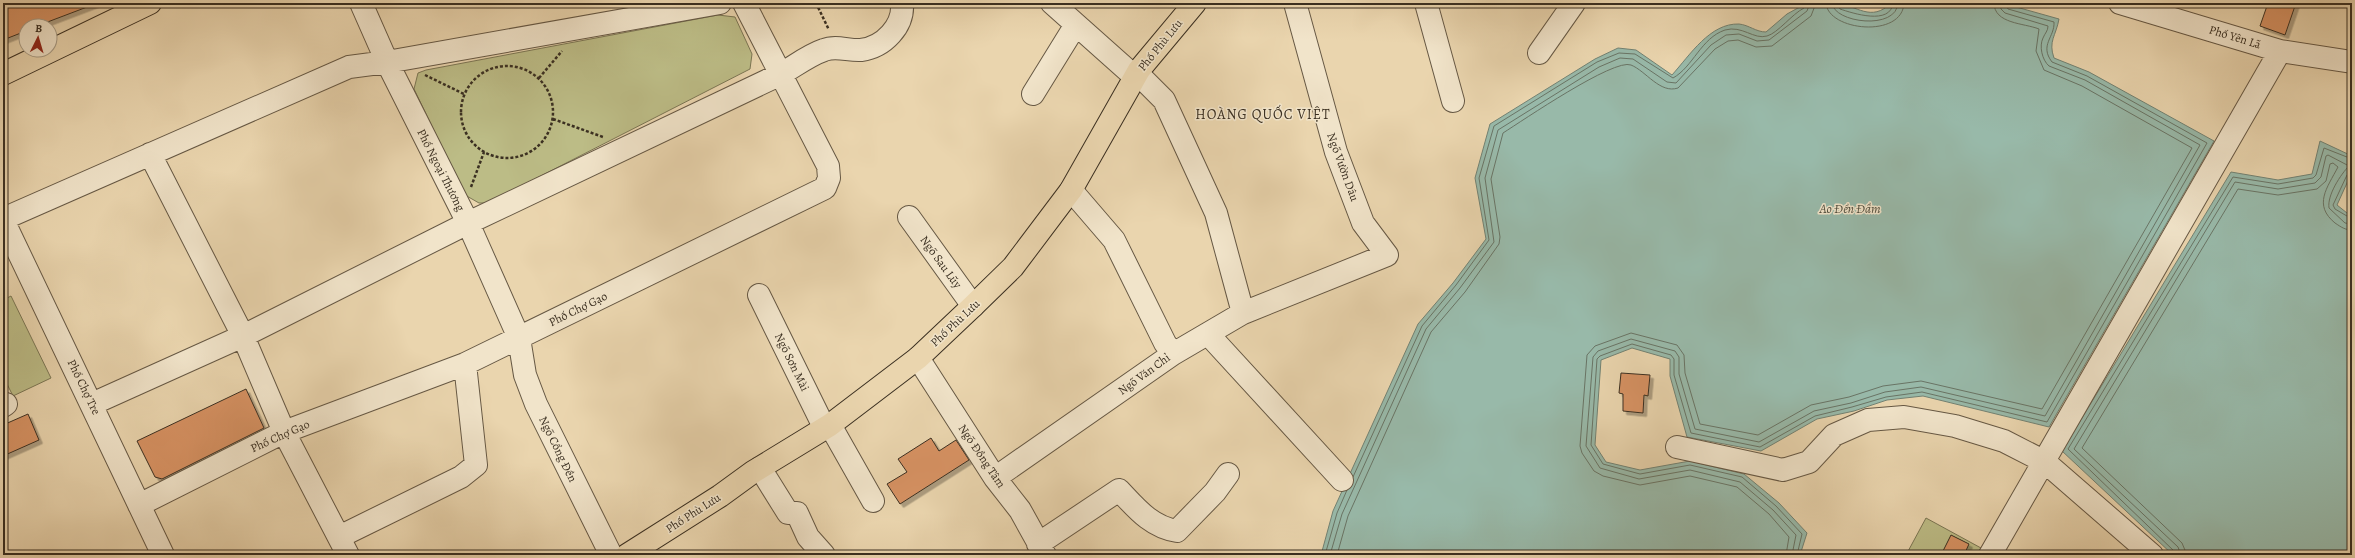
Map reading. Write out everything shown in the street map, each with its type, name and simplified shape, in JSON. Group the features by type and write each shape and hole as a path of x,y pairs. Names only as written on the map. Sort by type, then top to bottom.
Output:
{"main road":[{"path":"3,74 150,3"},
{"name":"Phố Phù Lưu","path":"627,555 720,496 760,468 828,427 918,358 973,306 1013,267 1071,190 1136,75 1196,3"}],"street":[{"name":"Phố Ngoại Thương","path":"361,3 387,62 468,223 519,338"},
{"path":"3,220 349,67 387,62 720,3"},
{"name":"Phố Chợ Gạo","path":"139,505 284,432 465,364 825,188 829,178 828,166 744,3"},
{"path":"92,404 243,336 468,223 781,74 823,50 832,48 861,50 876,46 893,32 900,21 902,3"},
{"path":"1052,3 1076,26 1164,100 1216,213 1244,313 1174,354"},
{"name":"Ngõ Vườn Dâu","path":"1244,313 1387,255 1363,223 1336,152 1295,3"},
{"path":"1426,3 1453,101"},
{"path":"1539,54 1574,3"},
{"name":"Phố Yên Lã","path":"2120,3 2280,50 2352,62"},
{"path":"1033,94 1076,26"},
{"path":"1990,555 2045,462 2280,50"},
{"path":"150,154 243,336 284,432 344,546 461,477 476,465 465,364"},
{"name":"Ngõ Văn Chỉ","path":"996,478 1174,354 1165,343 1114,240 1071,190"},
{"name":"Ngõ Sau Lũy","path":"909,217 973,306"},
{"name":"Phố Chợ Tre","path":"3,220 163,555"},
{"name":"Ngõ Sơn Mài","path":"759,295 828,427 873,501"},
{"path":"1208,334 1342,480"},
{"name":"Ngõ Cổng Đền","path":"519,338 525,375 536,404 611,555"},
{"name":"Ngõ Đồng Tâm","path":"918,358 996,478 1020,510 1042,549"},
{"path":"1677,447 1784,470 1809,462 1834,435 1868,420 1904,417 1955,426 2004,441 2045,462 2152,555"},
{"path":"760,468 788,513 797,513 804,546 824,555"},
{"path":"1042,549 1119,490 1146,519 1166,529 1177,531 1215,492 1228,474"}],"path":[{"path":"816,3 831,36"},
{"path":"539,78 565,47"},
{"path":"512,65 526,70 539,78 548,90 554,104 554,119 549,134 539,146 526,155 511,158 496,157 484,152 470,141 463,127 460,112 464,94 471,83 482,72 496,67 512,65"},
{"path":"422,74 464,94"},
{"path":"554,119 603,137"},
{"path":"468,194 484,152"}],"green space":[{"path":"718,15 735,17 752,54 750,69 488,203 479,203 465,195 414,89 418,73 426,70"},
{"path":"11,296 51,378 13,396 3,376 3,300"},
{"path":"1926,518 1981,548 1977,555 1906,555"}],"water":[{"name":"Ao Đền Đầm","path":"1807,3 1843,4 1864,11 1877,12 1884,9 1891,3 2002,3 2059,19 2052,43 2054,58 2089,72 2214,141 2049,427 1923,396 1887,400 1854,411 1817,419 1761,451 1687,437 1670,376 1670,359 1632,348 1601,360 1595,445 1606,462 1640,470 1690,461 1744,474 1779,503 1807,533 1800,555 1321,555 1333,511 1418,324 1453,283 1486,239 1475,178 1490,124 1595,59 1618,48 1636,50 1672,75 1701,42 1710,34 1719,29 1729,25 1739,24 1766,32 1787,14"},
{"path":"2320,141 2352,156 2352,172 2337,205 2352,217 2352,551 2348,555 2173,555 2062,451 2231,172 2278,180 2312,174"}],"building":[{"path":"3,3 95,3 58,18 18,18 18,34 3,40"},
{"path":"2268,3 2296,3 2285,35 2260,26"},
{"path":"1621,373 1650,375 1648,396 1644,395 1643,413 1623,411 1623,394 1619,393"},
{"path":"246,389 264,428 162,479 155,477 137,441"},
{"path":"28,414 39,440 3,456 3,425"},
{"path":"931,438 939,451 956,440 969,460 900,504 887,484 907,472 898,459"},
{"path":"1951,535 1969,544 1964,555 1941,555"}],"district":[{"name":"HOÀNG QUỐC VIỆT","path":"1263,114"}]}
